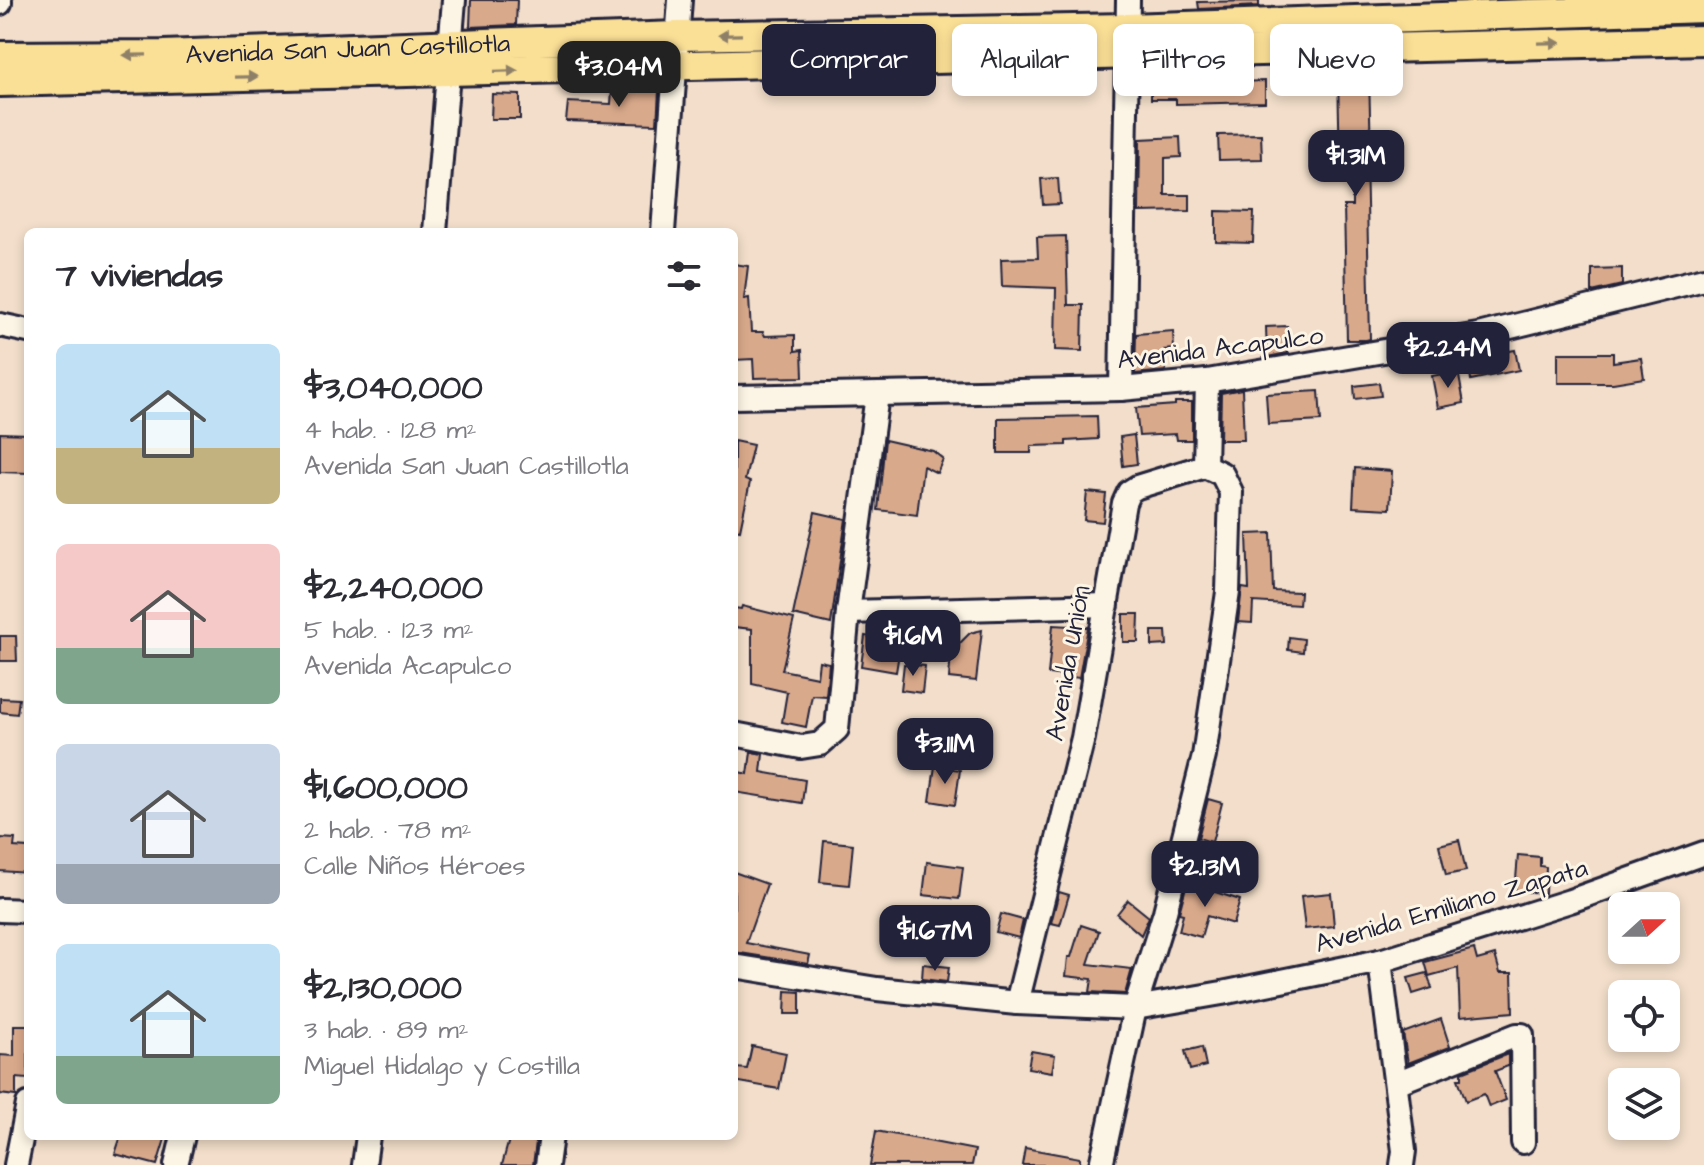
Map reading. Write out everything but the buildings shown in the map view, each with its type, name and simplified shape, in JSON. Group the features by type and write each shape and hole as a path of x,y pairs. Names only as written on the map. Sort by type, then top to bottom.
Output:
{"main road":[{"name":"Avenida San Juan Castillotla","path":"1192,24 1579,6 1704,8"},
{"name":"Avenida San Juan Castillotla","path":"0,56 164,55 677,36 1113,27"},
{"name":"Avenida San Juan Castillotla","path":"0,82 675,66 1113,28"},
{"name":"Avenida San Juan Castillotla","path":"1254,30 1704,40"}],"street":[{"path":"435,228 454,0"},
{"path":"663,228 680,0"},
{"path":"1121,389 1126,96"},
{"name":"Avenida Acapulco","path":"738,397 1121,389 1207,381 1478,335 1704,279"},
{"path":"0,325 24,330"},
{"path":"1101,1165 1135,1008 1165,912 1204,756 1228,592 1231,492 1222,474 1205,466 1207,381"},
{"path":"738,735 801,747 820,744 837,729 848,612 877,395"},
{"name":"Avenida Unión","path":"1017,1003 1083,738 1124,503 1129,492 1137,487 1205,466"},
{"path":"848,612 1107,605"},
{"name":"Avenida Emiliano Zapata","path":"738,967 877,989 1017,1003 1135,1008 1380,961 1570,901 1704,853"},
{"path":"0,910 24,911"},
{"path":"1380,961 1404,1151 1402,1165"},
{"path":"1396,1083 1522,1035 1523,1142"},
{"path":"14,1165 24,1121"},
{"path":"176,1165 182,1140"},
{"path":"364,1165 367,1140"},
{"path":"547,1165 550,1140"}]}
